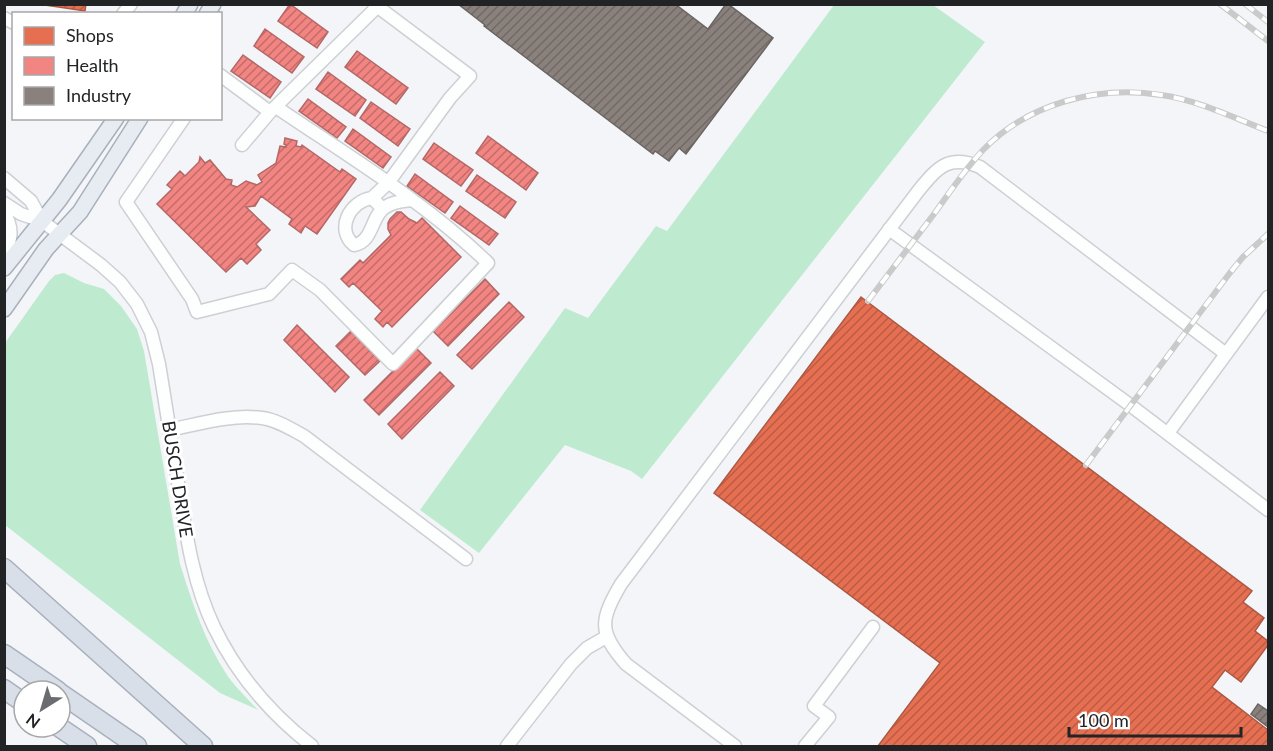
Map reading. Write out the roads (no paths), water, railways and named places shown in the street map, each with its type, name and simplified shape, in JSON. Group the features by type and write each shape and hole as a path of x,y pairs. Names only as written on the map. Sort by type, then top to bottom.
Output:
{"highway":[{"path":"4,568 203,747"},
{"path":"4,654 40,679"},
{"path":"72,701 137,747"},
{"path":"72,736 87,747"}],"main road":[{"path":"4,268 59,200 115,120"},
{"path":"4,309 46,249 80,212 139,120"}],"street":[{"path":"242,145 273,109 375,6 470,76 450,98 388,183 372,198 355,204 349,214 346,229 350,241 354,245 366,238 382,208 398,201 412,200"},
{"path":"183,120 126,202 192,299 196,312 269,294 292,270 320,290 393,364 488,263 459,234 388,183 222,76"},
{"path":"735,747 626,664 613,649 604,631 609,606 621,584 889,228 918,190 938,169 948,162 959,161 980,167 1226,354"},
{"path":"4,178 31,201 42,221"},
{"path":"372,198 382,208"},
{"path":"4,203 21,214 42,221"},
{"path":"4,213 10,222 11,236 4,259"},
{"name":"BUSCH DRIVE","path":"42,221 101,265 120,282 137,304 151,332 159,364 190,554 199,591 213,626 231,660 274,714 312,747"},
{"path":"889,228 1269,510"},
{"path":"1168,434 1269,297"},
{"path":"169,430 240,417 263,418 284,425 304,436 466,559"},
{"path":"805,747 829,717 814,706 873,627"},
{"path":"507,747 571,664 587,648 606,637"}],"railway":[{"path":"1220,4 1268,41"},
{"path":"1245,4 1268,22"},
{"path":"868,301 984,149 1002,133 1043,109 1066,101 1114,93 1161,95 1216,110 1268,131"},
{"path":"1086,465 1229,274 1243,257 1268,234"}]}
